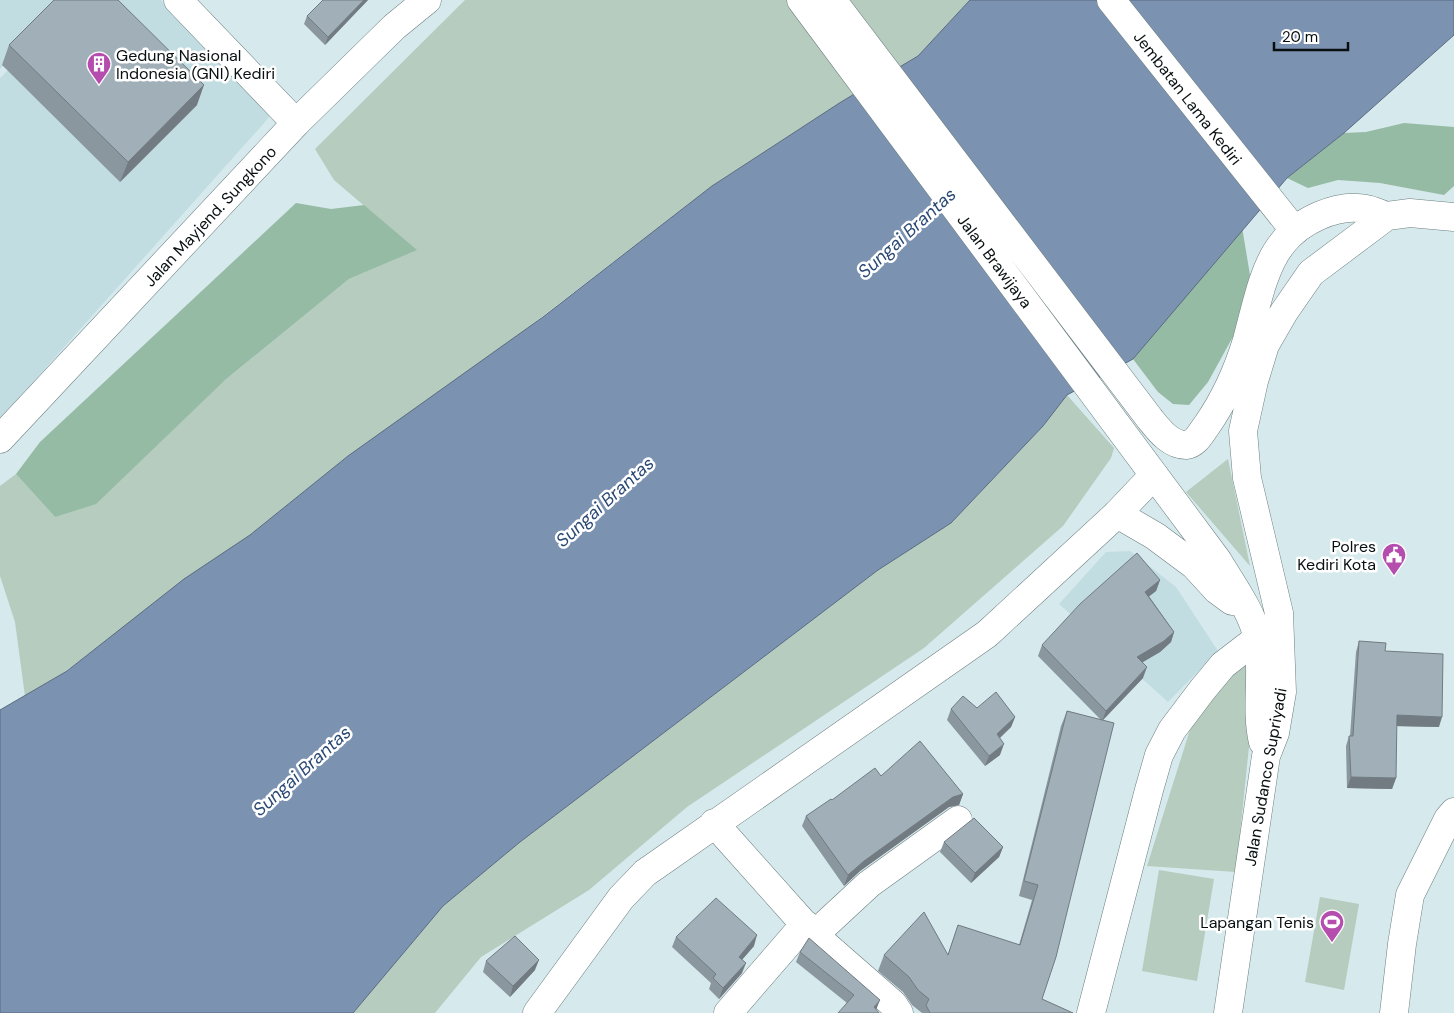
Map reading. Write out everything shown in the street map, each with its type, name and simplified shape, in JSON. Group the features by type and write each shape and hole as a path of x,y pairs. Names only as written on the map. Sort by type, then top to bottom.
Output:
{"main road":[{"path":"178,0 296,123"},
{"name":"Jalan Mayjend. Sungkono","path":"0,439 296,123 394,27 427,0"},
{"name":"Jalan Brawijaya","path":"801,0 1218,561 1253,626"},
{"name":"Jalan Brawijaya","path":"832,0 1150,419 1161,433 1176,443 1187,445 1196,441 1219,407 1235,375 1266,275 1280,245 1294,230"},
{"name":"Jembatan Lama Kediri","path":"1111,0 1294,230"},
{"path":"1294,230 1320,214 1340,209 1364,208 1387,216 1410,213 1451,213"},
{"name":"Jalan Sudanco Supriyadi","path":"1228,1013 1266,756 1275,732 1282,692 1279,613 1247,478 1244,423 1265,345 1284,312 1311,273 1387,216"},
{"path":"537,1013 621,898 645,873 987,634 1117,514 1154,475"},
{"path":"1117,514 1155,536 1194,565 1253,626 1261,682 1260,730 1266,756"},
{"path":"1091,1013 1149,790 1162,748 1172,730 1253,626"},
{"path":"1394,1013 1410,895 1452,818"},
{"path":"728,1013 810,929 958,820"},
{"path":"714,823 810,929 893,1004 899,1013"}],"shaded area":[{"path":"0,0 68,0 0,69"},
{"path":"79,0 161,0 273,113 0,419 0,78"},
{"path":"1130,551 1176,587 1218,651 1168,702 1059,604 1106,552"}],"green space":[{"path":"465,0 970,0 918,56 841,102 712,186 513,339 348,456 250,535 66,671 25,696 15,622 0,576 0,486 16,474 55,517 349,279 416,250 334,180 315,149"},
{"path":"1404,123 1454,127 1454,186 1444,195 1380,183 1338,180 1308,188 1287,178 1344,133 1366,132"},
{"path":"296,203 331,209 364,205 417,250 349,279 225,380 96,504 55,517 16,474 40,442"},
{"path":"1242,227 1250,275 1235,333 1208,382 1189,405 1173,404 1158,392 1133,359"},
{"path":"1067,395 1114,448 1111,458 1063,526 924,648 687,807 589,890 481,957 435,1013 353,1013 443,906 520,842 878,570 951,523 1043,426"},
{"path":"1228,459 1250,566 1186,492"},
{"path":"1248,656 1256,679 1236,872 1147,866 1201,695"},
{"path":"1159,870 1214,879 1197,981 1142,971"},
{"name":"Lapangan Tenis","path":"1320,897 1359,904 1344,990 1305,982"}],"water":[{"name":"Sungai Brantas","path":"970,0 1454,0 1454,35 1344,133 1287,178 1133,359 1067,395 1043,426 951,523 878,570 520,842 443,906 353,1013 0,1013 0,710 67,671 184,579 250,535 348,456 543,317 712,186 841,102 918,56"}],"building":[{"name":"Gedung Nasional Indonesia (GNI) Kediri","path":"54,0 118,0 204,85 128,162 9,45"},
{"path":"323,0 364,0 328,37 307,16"},
{"path":"1137,553 1160,580 1145,592 1174,632 1164,641 1137,657 1147,667 1106,711 1042,645 1080,604"},
{"path":"1359,641 1386,643 1385,651 1443,654 1442,717 1397,715 1396,778 1351,777 1349,736 1353,736"},
{"path":"996,692 1015,717 997,734 1004,744 989,756 951,709 963,696 977,708"},
{"path":"1067,711 1114,723 1056,957 1042,999 1073,1013 930,1013 926,1005 929,999 918,990 909,977 884,955 924,912 948,955 958,925 1020,945 1038,885 1024,881"},
{"path":"920,741 963,794 953,797 864,861 848,875 806,816 832,800 875,768 881,776"},
{"path":"974,818 1003,847 975,873 944,842"},
{"path":"716,898 757,935 739,957 746,963 723,988 713,978 716,974 676,937"},
{"path":"515,936 539,960 513,986 486,961"},
{"path":"809,938 880,1000 874,1007 879,1013 838,1013 854,995 800,952"}],"place":[{"name":"Gedung Nasional Indonesia (GNI) Kediri","path":"99,85"},
{"name":"Polres Kediri Kota","path":"1394,576"},
{"name":"Lapangan Tenis","path":"1332,943"}]}
